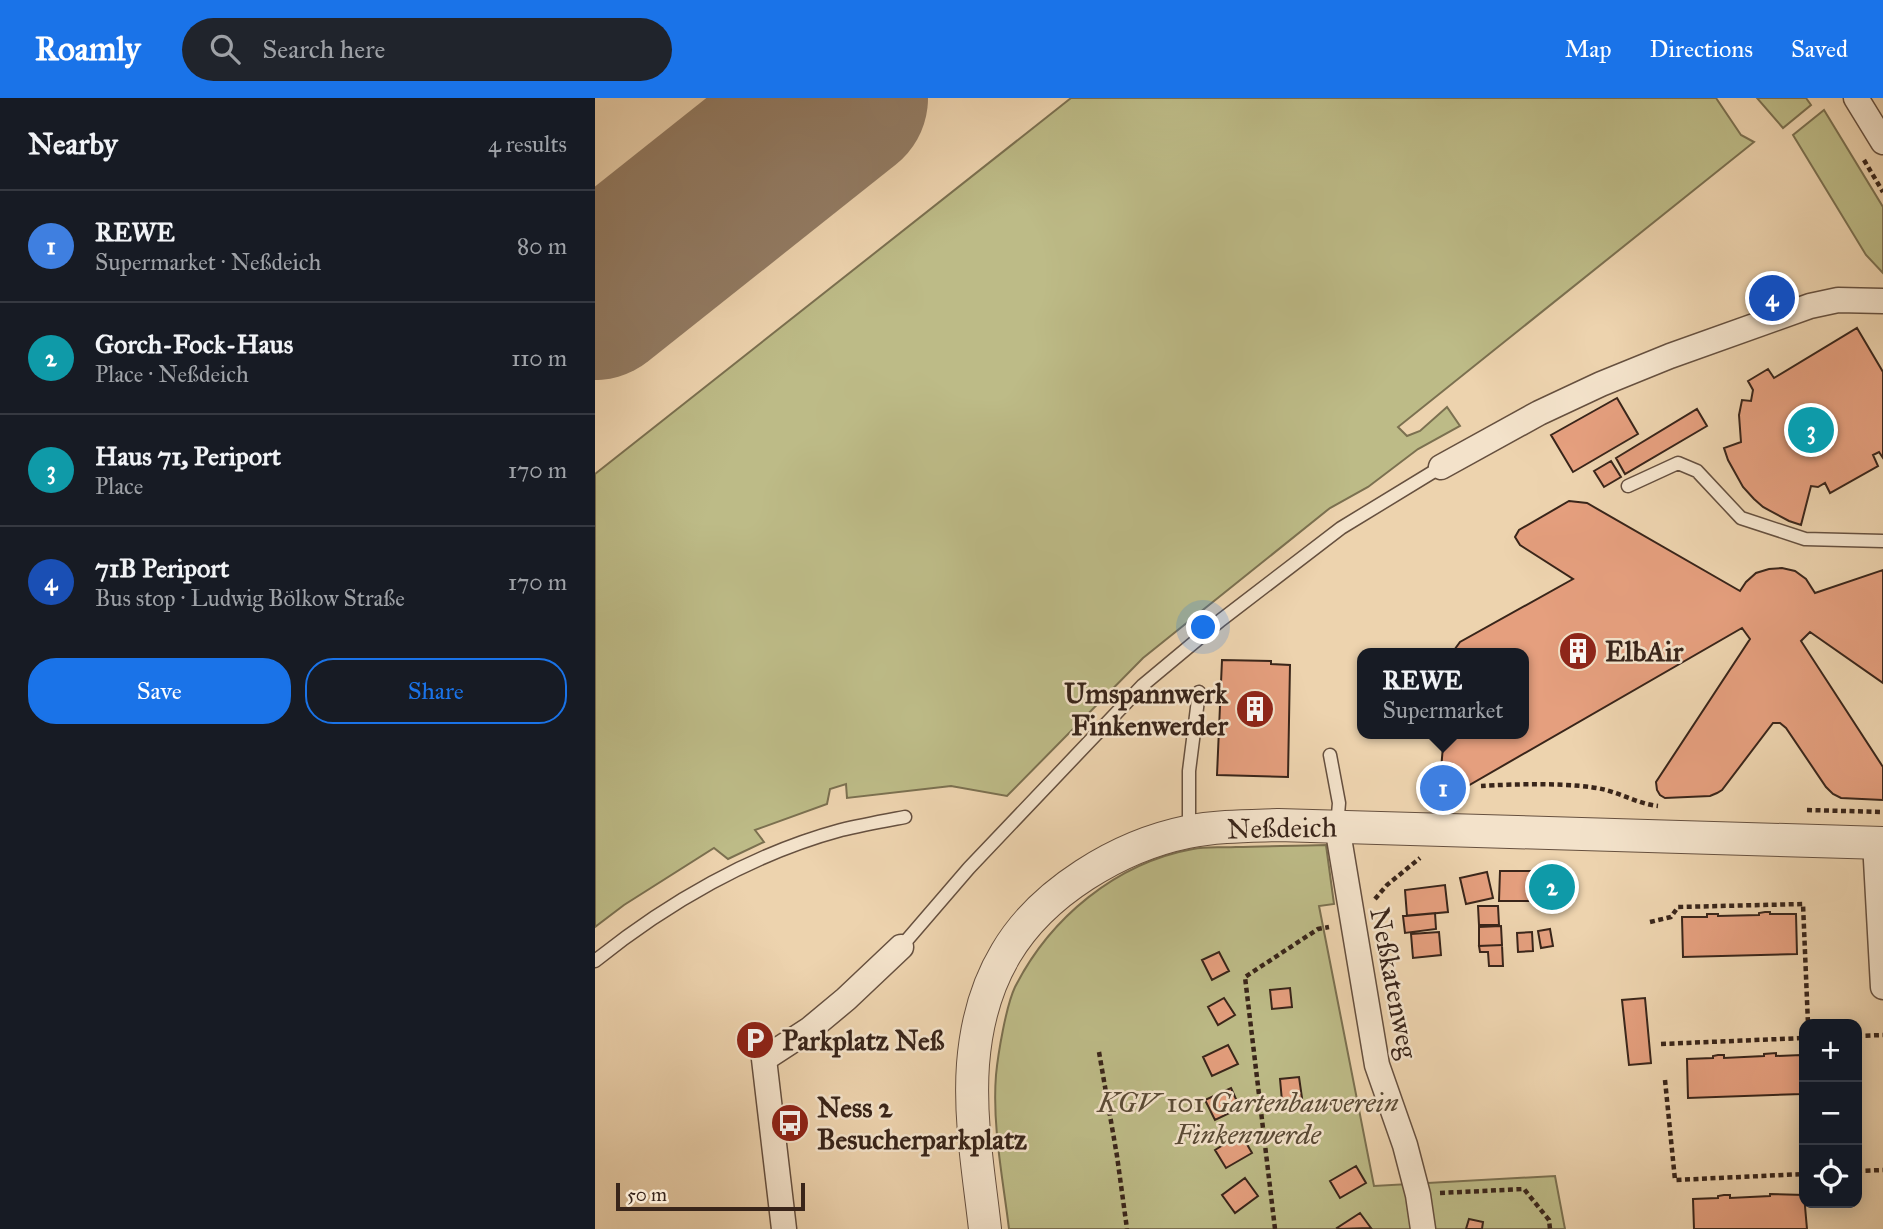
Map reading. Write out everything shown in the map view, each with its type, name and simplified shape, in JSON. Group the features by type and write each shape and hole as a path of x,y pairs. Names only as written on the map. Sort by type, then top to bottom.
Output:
{"street":[{"path":"1856,98 1883,142"},
{"path":"1441,467 1539,413 1670,356 1810,306 1839,300 1883,301"},
{"name":"Neßdeich","path":"985,1229 971,1087 977,1031 984,1003 1007,951 1046,905 1081,877 1128,850 1189,832 1240,827 1337,826 1879,842"},
{"name":"Neßkatenweg","path":"1337,826 1377,1065 1405,1145 1418,1195 1423,1229"},
{"path":"1879,842 1883,988"},
{"path":"784,1229 764,1059 810,1029 901,947"}],"lane":[{"path":"1628,486 1678,463 1697,471 1741,518 1805,539 1883,541"},
{"path":"901,947 969,868 1143,685 1221,620 1341,528 1441,467"},
{"path":"1189,832 1189,771 1199,692"},
{"path":"1330,755 1339,803 1337,826"},
{"path":"595,961 686,897 739,869 792,846 841,831 905,817"}],"path":[{"path":"1481,786 1587,787 1606,790 1649,805 1665,806"},
{"path":"1801,810 1883,812"},
{"path":"1372,902 1411,863 1437,849 1453,830"},
{"path":"1650,922 1671,918 1678,907 1803,904 1808,1019"},
{"path":"1275,1229 1245,976 1318,929 1351,922"},
{"path":"1862,1036 1883,1035"},
{"path":"1661,1044 1799,1038"},
{"path":"1099,1052 1127,1229"},
{"path":"1665,1080 1675,1180 1799,1174"},
{"path":"1862,1171 1883,1170"},
{"path":"1418,1195 1524,1189 1549,1220 1550,1229"}],"green space":[{"path":"1071,98 1716,98 1741,135 1754,142 1398,427 1407,436 1420,431 1447,407 1460,426 1418,449 1368,487 1330,508 1143,658 1007,796 951,786 847,798 846,784 830,789 827,804 755,830 764,842 728,859 714,848 624,905 595,927 595,474"},
{"path":"1757,98 1806,98 1811,105 1783,128"},
{"path":"1824,110 1883,207 1883,273 1866,255 1793,135"},
{"name":"KGV 101 Gartenbauverein Finkenwerde","path":"1326,845 1334,904 1319,906 1374,1186 1555,1176 1565,1229 1009,1229 997,1133 997,1066 1003,1030 1015,987 1047,938 1088,897 1138,867 1165,856 1204,848"}],"building":[{"path":"1857,328 1883,372 1883,458 1879,452 1873,455 1878,466 1830,493 1825,483 1818,487 1811,486 1801,525 1763,507 1754,499 1743,487 1724,448 1741,442 1739,415 1742,400 1751,401 1753,390 1748,381 1768,369 1774,378"},
{"path":"1617,398 1638,434 1573,472 1551,435"},
{"path":"1697,409 1707,426 1625,474 1616,458"},
{"path":"1611,461 1621,477 1604,487 1594,471"},
{"name":"ElbAir","path":"1569,501 1587,503 1740,591 1756,573 1769,569 1795,571 1806,579 1815,593 1883,570 1883,683 1810,632 1801,641 1883,767 1883,800 1841,798 1833,794 1780,723 1773,723 1722,790 1710,796 1665,798 1660,795 1656,782 1750,639 1742,628 1459,791 1443,788 1440,782 1444,739 1529,739 1529,648 1456,648 1460,642 1573,579 1520,545 1515,537 1519,530"},
{"name":"Umspannwerk Finkenwerder","path":"1222,660 1271,661 1271,664 1290,665 1288,777 1217,775"},
{"path":"1500,871 1534,871 1533,901 1499,901"},
{"path":"1487,872 1493,898 1466,904 1460,878"},
{"path":"1539,873 1566,874 1565,903 1538,901"},
{"path":"1445,885 1448,912 1407,916 1405,890"},
{"path":"1478,906 1498,906 1499,925 1479,925"},
{"path":"1770,912 1796,914 1797,954 1683,957 1682,917 1707,917 1707,914 1759,915"},
{"path":"1435,913 1436,929 1405,933 1403,916"},
{"path":"1501,926 1502,945 1479,946 1479,927"},
{"path":"1550,929 1553,946 1541,948 1538,931"},
{"path":"1439,932 1441,955 1413,958 1411,934"},
{"path":"1532,932 1533,951 1518,952 1517,933"},
{"path":"1502,945 1503,966 1489,966 1488,952 1480,952 1479,946"},
{"path":"1219,952 1229,971 1212,980 1202,960"},
{"path":"1290,988 1292,1007 1272,1009 1270,990"},
{"path":"1224,998 1235,1015 1218,1025 1208,1007"},
{"path":"1645,998 1651,1063 1629,1065 1622,1000"},
{"path":"1228,1045 1238,1064 1212,1076 1203,1057"},
{"path":"1764,1054 1799,1055 1799,1094 1688,1098 1687,1059"},
{"path":"1299,1077 1302,1098 1282,1101 1280,1079"},
{"path":"1231,1088 1240,1108 1215,1120 1205,1100"},
{"path":"1241,1134 1252,1153 1226,1168 1215,1150"},
{"path":"1356,1166 1366,1183 1340,1198 1330,1181"},
{"path":"1245,1178 1258,1196 1235,1213 1222,1195"},
{"path":"1724,1195 1730,1195 1730,1198 1799,1195 1799,1208 1805,1208 1807,1229 1694,1229 1693,1199 1718,1198"},
{"path":"1360,1213 1371,1228 1337,1228"},
{"path":"1469,1219 1483,1222 1482,1229 1466,1229"}],"runway":[{"path":"595,295 843,98"}],"place":[{"name":"71B Periport","path":"1772,298"},
{"name":"Haus 71, Periport","path":"1811,430"},
{"name":"ElbAir","path":"1578,651"},
{"name":"Umspannwerk Finkenwerder","path":"1255,709"},
{"name":"REWE","path":"1443,788"},
{"name":"Gorch-Fock-Haus","path":"1552,887"},
{"name":"Parkplatz Neß","path":"755,1040"},
{"name":"Ness 2 Besucherparkplatz","path":"790,1123"}]}
